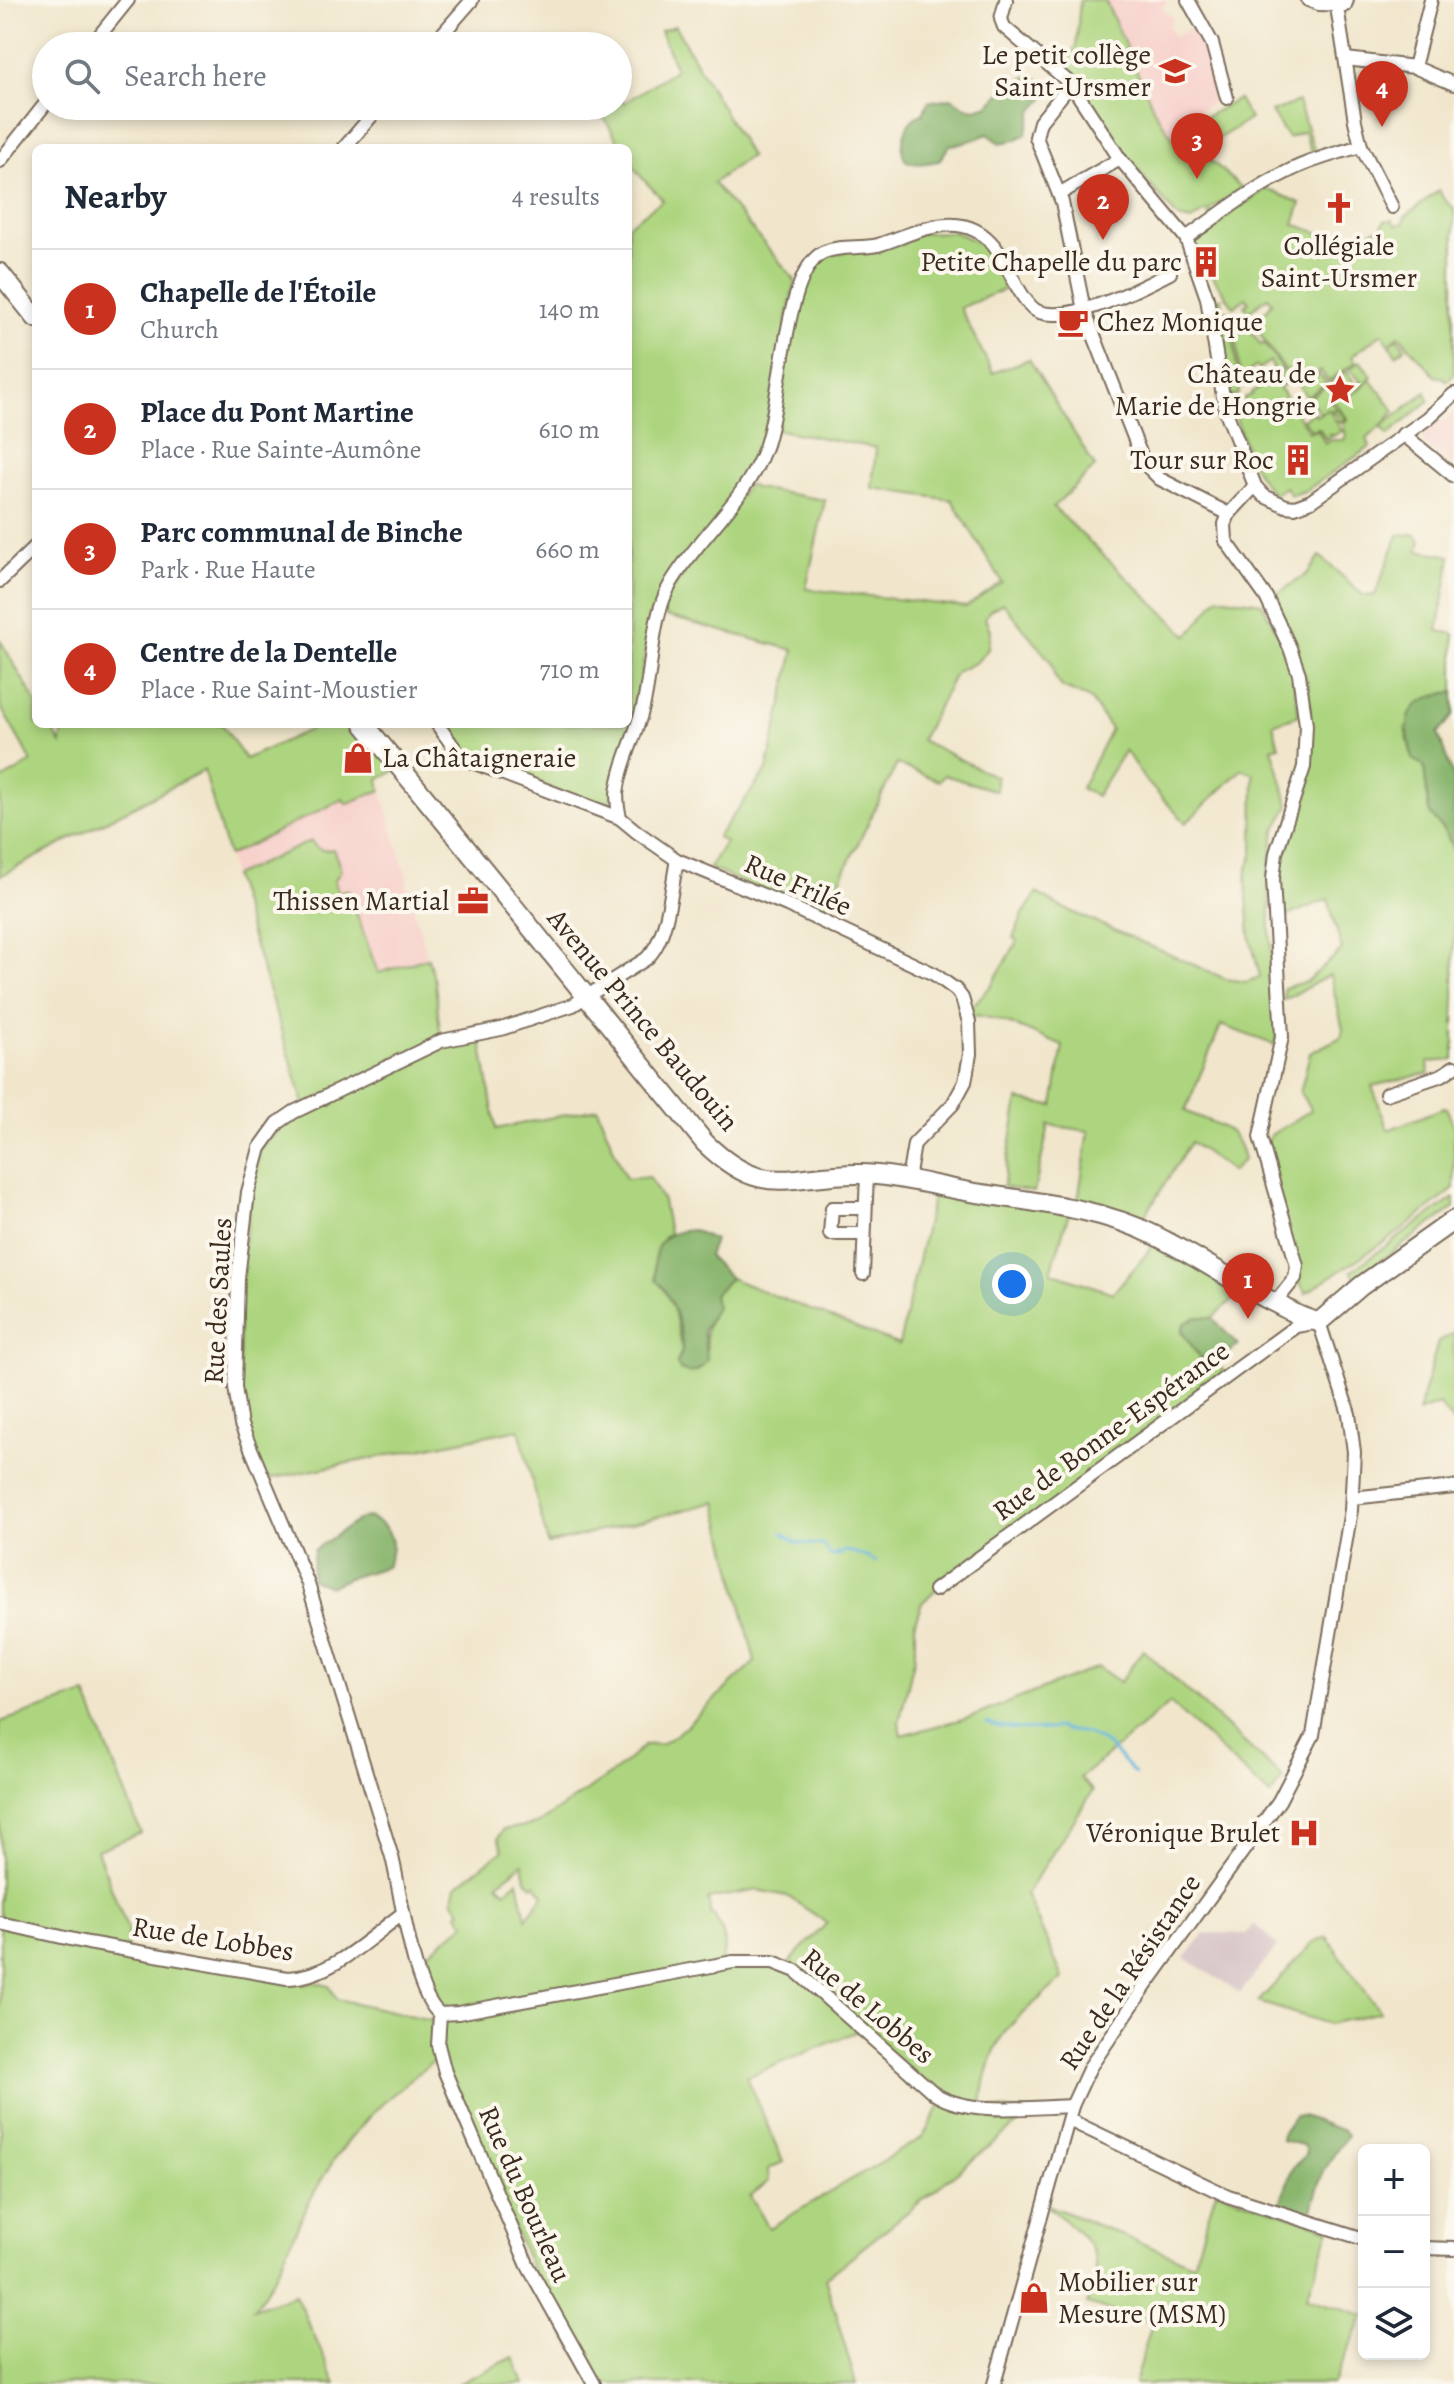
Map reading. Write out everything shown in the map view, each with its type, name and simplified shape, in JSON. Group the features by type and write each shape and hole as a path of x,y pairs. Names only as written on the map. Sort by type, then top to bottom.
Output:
{"street":[{"path":"102,32 128,0"},
{"path":"444,32 472,0"},
{"path":"1006,0 1002,12 1004,27 1071,84 1120,159 1186,238 1207,298 1225,409 1255,486 1264,496 1295,507 1304,504 1428,418 1454,394"},
{"path":"1188,0 1212,43 1227,98"},
{"path":"1414,67 1431,0"},
{"path":"1316,1 1342,3 1346,59 1361,146 1392,207"},
{"path":"1346,59 1414,67 1454,84"},
{"path":"1071,84 1036,131 1037,145 1059,194 1084,310 1144,463 1160,479 1229,514"},
{"path":"0,161 33,120"},
{"path":"347,144 368,120"},
{"path":"1186,238 1287,172 1316,159 1361,146"},
{"path":"1059,194 1120,159"},
{"path":"620,818 617,803 619,785 644,706 663,600 679,570 740,493 764,450 781,381 793,305 801,279 811,262 825,251 878,245 938,224 955,225 982,236 995,247 1034,310 1044,313 1084,310 1170,273"},
{"path":"0,273 32,313"},
{"path":"1403,434 1454,476"},
{"path":"1255,486 1229,514 1225,524 1226,541 1266,597 1295,660 1306,725 1304,767 1276,853 1273,879 1282,1037 1260,1137 1297,1266 1295,1278 1275,1303"},
{"path":"0,581 32,550"},
{"name":"Avenue Prince Baudouin","path":"367,728 483,866 705,1143 743,1172 769,1180 867,1174 1092,1213 1155,1235 1245,1289 1302,1319 1319,1322"},
{"name":"Rue Frilée","path":"440,728 458,753 472,762 620,818 677,860 787,905 934,974 962,998 969,1022 970,1041 965,1082 953,1104 914,1144 908,1180"},
{"name":"Rue des Saules","path":"440,2014 428,2001 402,1914 401,1892 392,1857 308,1584 241,1425 235,1387 238,1278 248,1192 260,1148 278,1123 294,1112 441,1041 501,1029 573,1005 655,951 677,860"},
{"path":"1386,1094 1442,1075 1454,1067"},
{"path":"863,1274 867,1174"},
{"path":"863,1234 830,1234 832,1208 864,1208"},
{"path":"1319,1322 1361,1286 1454,1220"},
{"name":"Rue de la Résistance","path":"994,2384 1072,2106 1090,2067 1279,1801 1313,1735 1352,1498 1353,1429 1319,1322"},
{"name":"Rue de Bonne-Espérance","path":"935,1590 1296,1326 1319,1322"},
{"path":"1352,1498 1454,1487"},
{"name":"Rue de Lobbes","path":"0,1923 88,1943 287,1978 303,1978 328,1968 402,1914"},
{"name":"Rue de Lobbes","path":"440,2014 733,1962 773,1962 806,1979 949,2103 982,2107 1072,2106"},
{"name":"Rue du Bourleau","path":"440,2014 440,2056 456,2099 528,2266 594,2384"},
{"path":"1069,2120 1228,2196 1358,2237"},
{"path":"1430,2248 1454,2249"}],"shaded area":[{"name":"Le petit collège Saint-Ursmer","path":"1103,0 1167,0 1162,9 1174,18 1168,25 1175,37 1197,24 1212,59 1217,99 1196,113 1199,124 1180,148 1155,112 1119,28 1116,29"},
{"path":"1454,410 1454,468 1426,446 1421,432 1437,421 1445,421"},
{"path":"381,790 428,958 378,973 348,891 338,893 334,881 341,869 311,841 233,876 228,856 344,799 346,804"},
{"path":"1254,1924 1278,1946 1240,1993 1185,1958 1205,1933 1246,1934"}],"green space":[{"path":"1080,0 1103,0 1107,4 1155,112 1180,148 1199,124 1198,121 1238,99 1250,119 1194,154 1208,158 1242,188 1210,210 1218,222 1266,189 1301,203 1294,224 1330,237 1332,244 1338,246 1347,236 1364,243 1371,241 1371,231 1382,227 1384,221 1393,220 1396,225 1404,223 1404,218 1439,190 1454,209 1454,375 1447,381 1436,377 1399,335 1390,343 1398,338 1405,348 1396,355 1382,333 1352,356 1356,362 1328,381 1321,371 1308,381 1303,374 1300,375 1306,384 1320,375 1326,383 1307,397 1287,369 1292,379 1282,386 1276,376 1285,370 1252,323 1272,302 1268,297 1249,311 1244,306 1249,302 1246,298 1234,307 1193,249 1201,232 1210,235 1215,225 1206,211 1191,221 1178,218 1117,145 1077,83 1062,67 1076,46"},
{"path":"675,26 750,156 713,183 795,280 761,450 744,481 653,615 632,721 632,222 663,200 632,163 632,144 620,144 605,120 632,120 632,98 676,69 660,31"},
{"path":"1027,77 1039,79 1048,87 1045,98 1033,111 1026,134 1000,143 988,134 950,145 939,161 914,163 904,158 903,141 907,129 912,120 923,114 928,102 951,98 975,109 989,105 1002,92"},
{"path":"1298,102 1315,152 1311,153 1304,131 1288,138 1271,112"},
{"path":"954,232 991,248 1010,287 960,308 993,373 1029,359 1095,467 1053,507 1188,636 1218,597 1262,603 1290,657 1299,715 1273,724 1279,746 1272,748 1289,806 1275,830 1269,870 1270,930 1278,1024 1275,1045 1221,1025 1185,1111 1229,1132 1244,1159 1232,1172 1191,1142 1144,1217 1078,1200 1089,1131 1049,1125 1034,1192 1003,1187 1018,1100 1053,1106 1063,1046 1006,1023 971,1015 970,1008 990,987 1018,941 1013,938 1023,914 1037,893 1061,907 1226,979 1246,982 1260,977 1250,936 1246,882 1253,856 1254,774 1242,769 1186,823 1144,779 1125,750 1096,796 1081,788 1111,729 1090,699 1062,687 1051,662 1003,603 990,610 985,618 990,630 988,649 977,662 956,672 921,740 996,777 996,791 944,775 939,781 897,764 820,916 709,868 725,842 717,837 767,770 794,650 662,615 667,597 748,484 755,488 825,500 806,589 966,607 1002,582 952,500 872,488 876,448 774,429 794,313 811,272 823,257 922,233"},
{"path":"1213,298 1222,298 1222,310 1231,312 1239,394 1229,397"},
{"path":"1248,326 1282,369 1274,371 1270,361 1259,369 1256,366 1240,379 1236,336"},
{"path":"1360,361 1372,376 1364,384 1361,382 1363,385 1350,396 1371,380 1395,411 1382,426 1426,392 1429,401 1388,435 1381,426 1367,439 1370,447 1305,491 1291,495 1285,487 1275,494 1254,467 1233,410 1242,408 1244,398 1251,393 1267,383 1270,386 1276,383 1309,432 1318,430 1325,443 1344,440 1343,423 1348,419 1333,400 1361,381 1349,369"},
{"path":"1346,371 1354,382 1330,401 1335,407 1332,411 1337,408 1346,419 1340,422 1336,414 1329,410 1342,431 1333,436 1329,434 1330,437 1326,439 1319,428 1311,430 1303,419 1314,412 1316,416 1329,409 1320,413 1309,398"},
{"path":"1415,534 1421,541 1418,550 1451,556 1438,631 1454,634 1454,692 1434,695 1405,729 1413,759 1424,766 1429,812 1447,835 1454,852 1454,1060 1428,1062 1429,1073 1372,1086 1388,1130 1446,1107 1454,1127 1454,1189 1402,1230 1306,1293 1298,1280 1267,1142 1271,1135 1311,1110 1300,1093 1310,1053 1341,1037 1343,1029 1330,975 1284,1000 1284,988 1307,981 1342,950 1328,899 1277,920 1282,861 1312,752 1308,685 1287,626 1272,597 1307,574 1320,556 1364,596 1375,595 1398,535"},
{"path":"0,640 32,695 32,728 51,728 61,744 63,728 225,728 245,759 313,728 367,728 400,768 379,779 381,790 346,804 343,799 228,856 204,770 0,876 0,781 32,762 0,706"},
{"path":"1454,692 1454,715 1438,733 1454,779 1454,852 1447,835 1429,812 1424,766 1413,759 1408,721 1411,712 1426,699"},
{"path":"447,728 630,728 607,807 598,807 479,760 460,747"},
{"path":"311,841 320,850 333,849 341,870 334,881 338,892 348,890 378,973 428,958 435,982 441,1041 480,1034 496,1129 597,1108 626,1179 649,1177 663,1201 669,1233 663,1239 663,1286 674,1310 682,1350 677,1363 707,1349 706,1332 714,1294 730,1278 899,1345 935,1186 1070,1209 1051,1272 1113,1293 1149,1251 1155,1235 1245,1289 1212,1318 1197,1317 1184,1324 1182,1332 1201,1359 1205,1356 1229,1375 935,1590 922,1603 915,1622 915,1656 899,1723 902,1735 974,1716 1098,1667 1120,1682 1143,1650 1283,1778 1270,1796 1170,1703 1080,1778 1093,1791 1026,1894 1063,1978 1005,2032 990,2063 983,2097 982,2107 1031,2113 825,2278 856,2384 594,2384 544,2298 440,2057 397,2091 343,2147 315,2192 274,2276 253,2309 295,2294 336,2384 0,2384 0,1722 86,1694 141,1833 97,1850 128,1931 127,1950 303,1978 304,1985 314,1982 329,1986 337,1999 431,2020 439,2014 416,1963 466,1923 458,1914 461,1911 453,1899 456,1886 503,1850 498,1838 503,1830 537,1824 617,1770 645,1745 661,1744 677,1734 755,1662 716,1502 548,1544 519,1429 264,1480 241,1425 238,1278 260,1148 305,1107 233,876","holes":["523,1863 526,1880 532,1886 535,1884 544,1895 526,1918 518,1881 505,1891 498,1883","758,1890 787,1896 827,1923 786,1966 720,1964 725,1951 724,1939 714,1915 711,1915 708,1899","863,2029 943,2100 923,2137 769,2228 750,2196 769,2181 768,2169 783,2162 747,2077"]},
{"path":"1454,1198 1454,1208 1356,1278 1351,1271"},
{"path":"693,1230 714,1240 708,1256 730,1278 714,1294 716,1307 703,1331 707,1360 698,1370 689,1373 680,1370 677,1363 682,1342 671,1302 656,1281 655,1260 664,1238"},
{"path":"1197,1317 1212,1318 1238,1345 1214,1363 1205,1357 1201,1359 1182,1332 1184,1324"},
{"path":"1454,1333 1454,1424 1439,1404 1418,1412 1438,1342"},
{"path":"368,1517 388,1531 392,1543 386,1567 348,1578 330,1587 311,1579 314,1550 358,1520"},
{"path":"1327,1937 1380,2012 1329,2024 1258,2002 1315,1941"},
{"path":"1295,2116 1344,2131 1347,2135 1323,2171 1311,2213 1305,2215 1285,2209 1280,2203 1293,2167 1306,2151 1303,2145 1281,2140"},
{"path":"1216,2191 1330,2229 1307,2297 1358,2313 1358,2328 1333,2384 1134,2384 1152,2323 1087,2304 1096,2271 1094,2257 1077,2231 1045,2204 1193,2264"},
{"path":"514,2357 524,2384 458,2384"}],"waterway":[{"path":"783,1533 797,1543 824,1545 830,1555 836,1556 837,1552 840,1555 844,1551 876,1562"},
{"path":"987,1723 1022,1729 1058,1727 1087,1733 1108,1745 1135,1774"}],"place":[{"name":"Le petit collège Saint-Ursmer","path":"1175,71"},
{"name":"Centre de la Dentelle","path":"1382,127"},
{"name":"Parc communal de Binche","path":"1197,179"},
{"name":"Collégiale Saint-Ursmer","path":"1339,208"},
{"name":"Place du Pont Martine","path":"1103,240"},
{"name":"Petite Chapelle du parc","path":"1206,262"},
{"name":"Chez Monique","path":"1073,322"},
{"name":"Château de Marie de Hongrie","path":"1340,390"},
{"name":"Tour sur Roc","path":"1298,460"},
{"name":"La Châtaigneraie","path":"358,758"},
{"name":"Thissen Martial","path":"473,901"},
{"name":"Chapelle de l'Étoile","path":"1248,1319"},
{"name":"Véronique Brulet","path":"1304,1833"},
{"name":"Mobilier sur Mesure (MSM)","path":"1034,2298"}]}
